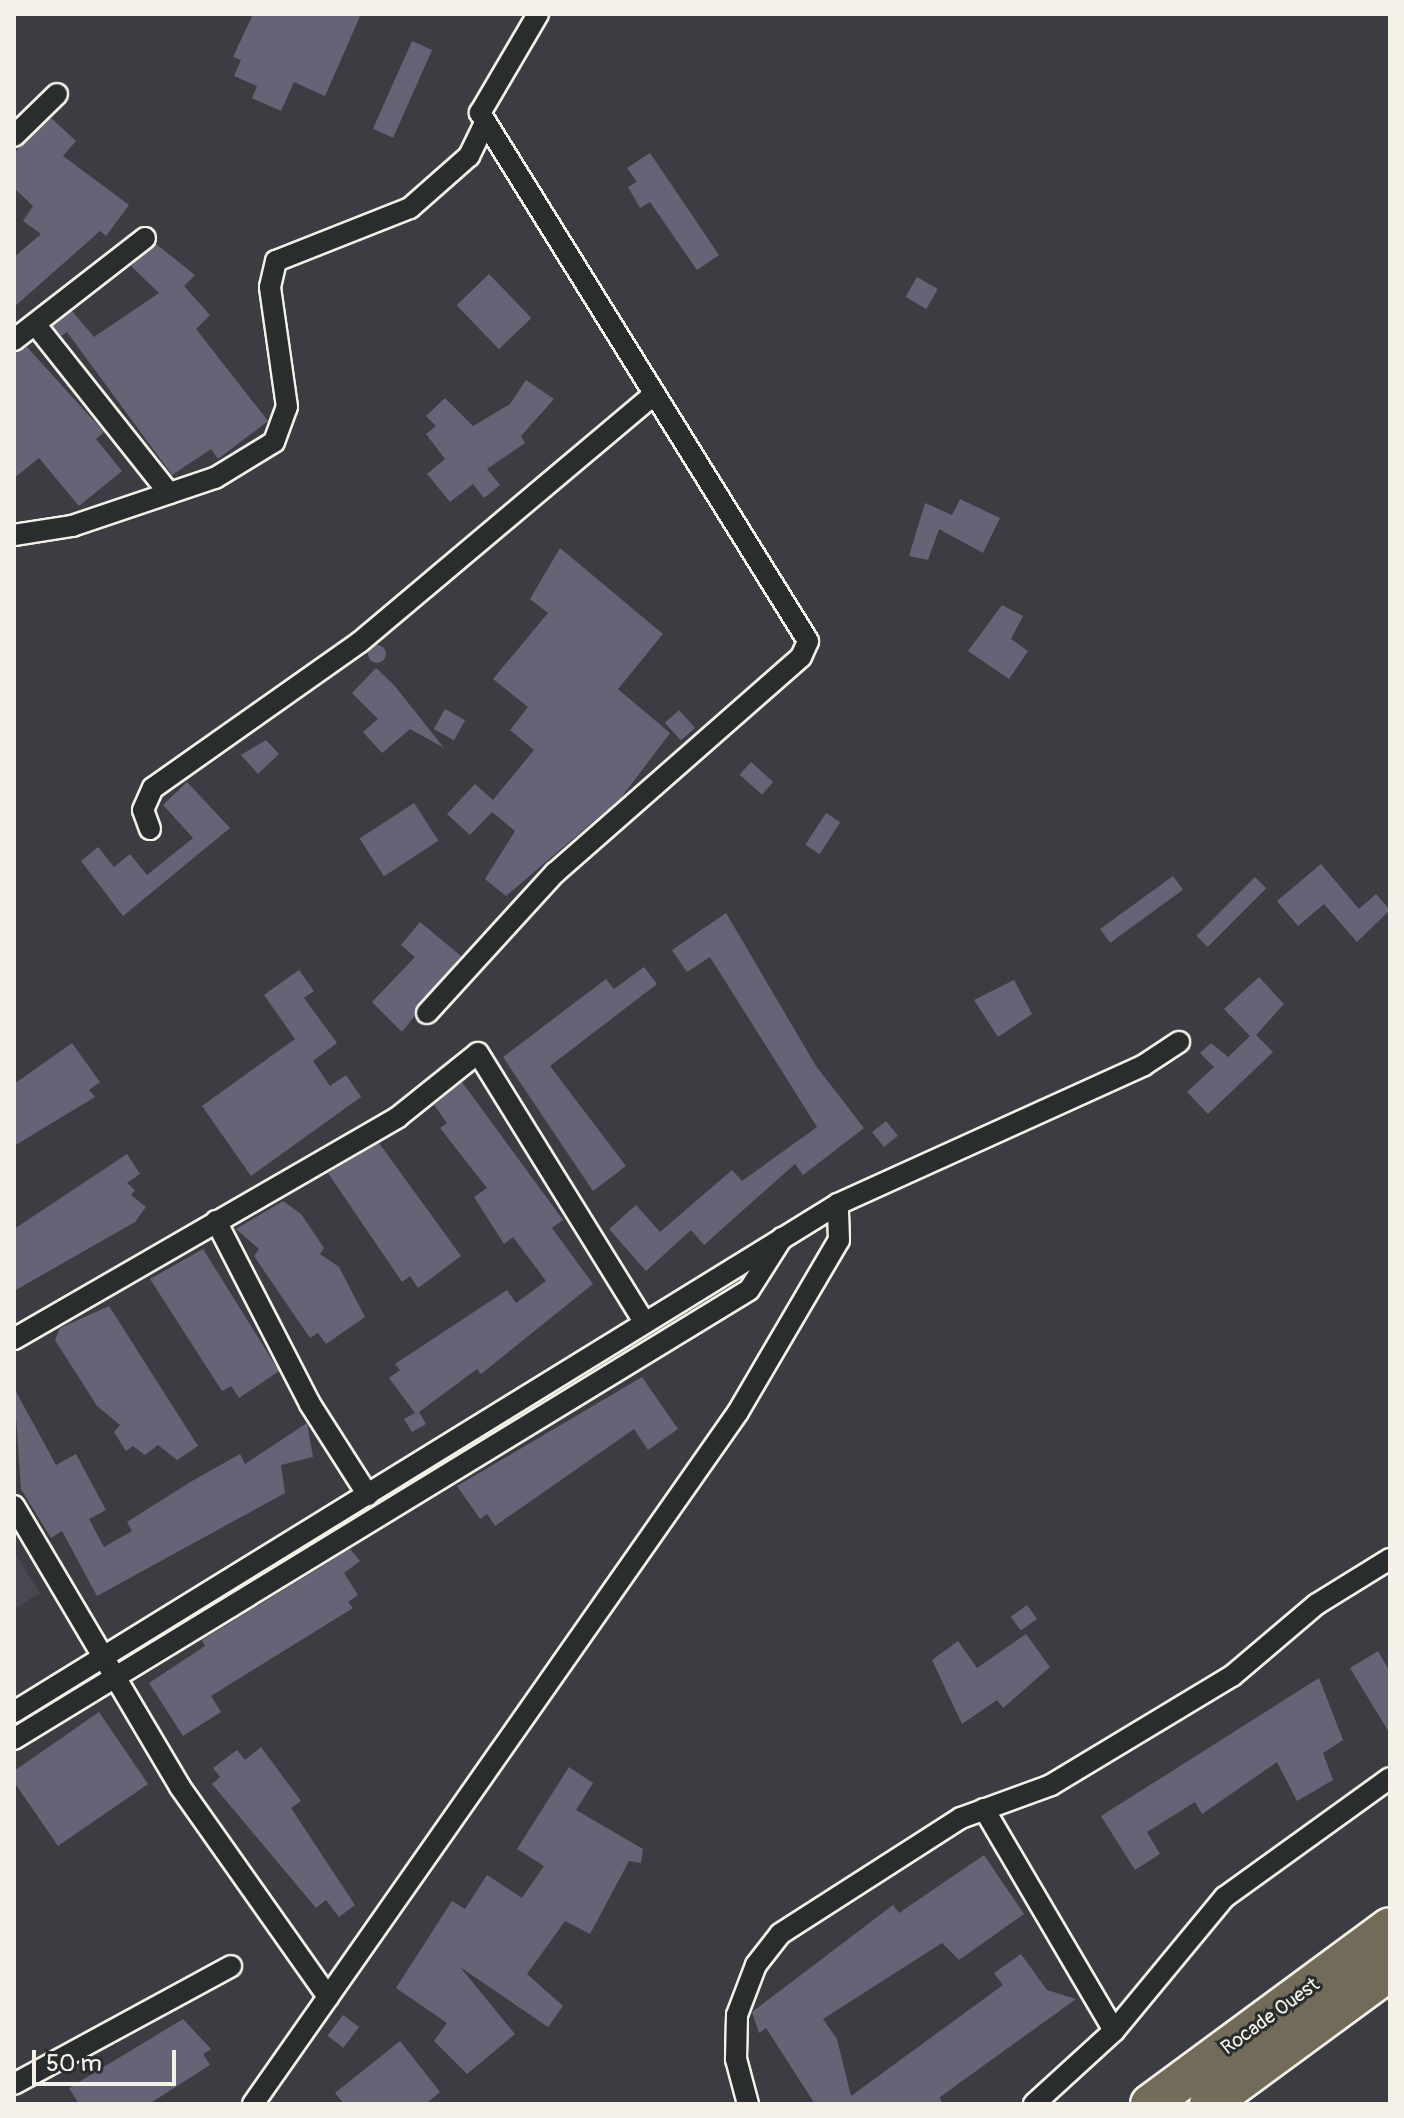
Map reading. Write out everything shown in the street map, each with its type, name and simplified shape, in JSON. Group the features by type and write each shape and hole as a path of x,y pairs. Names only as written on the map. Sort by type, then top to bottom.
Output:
{"highway":[{"name":"Rocade Ouest","path":"1150,2104 1390,1927"},
{"name":"Rocade Ouest","path":"1209,2104 1390,1971"}],"street":[{"path":"14,535 72,526 169,493 255,457 283,428 285,363 270,287 276,261 410,208 469,156 485,123 485,97 538,14"},
{"path":"14,136 57,94"},
{"path":"427,1013 555,873 806,649 804,626 652,396 485,123"},
{"path":"14,340 145,238"},
{"path":"35,324 169,493"},
{"path":"150,829 143,810 153,788 360,642 652,396"},
{"path":"14,1712 838,1204 1144,1065 1179,1042"},
{"path":"14,1339 398,1117 478,1053 644,1322"},
{"path":"253,2104 738,1412 839,1240 838,1204"},
{"path":"216,1221 310,1404 368,1495"},
{"path":"14,1739 749,1290 782,1238"},
{"path":"14,1506 114,1678 286,1946 328,1997"},
{"path":"748,2104 736,2059 737,2015 767,1949 804,1915 984,1809 1051,1785 1232,1676 1317,1604 1390,1559"},
{"path":"1034,2104 1114,2031 1225,1897 1390,1778"},
{"path":"984,1809 1114,2031"},
{"path":"14,2084 231,1966"}],"shaded area":[{"path":"14,1552 40,1593 14,1609"}],"building":[{"path":"253,14 361,14 325,96 294,82 281,111 252,98 257,86 234,76 241,60 233,57"},
{"path":"412,41 432,50 393,138 373,129"},
{"path":"51,118 76,141 63,156 129,205 106,236 100,231 14,307 14,257 41,234 23,221 33,206 14,188 14,153"},
{"path":"650,153 719,255 697,270 650,202 640,208 628,187 637,182 627,168"},
{"path":"156,244 195,275 184,286 210,315 196,329 268,421 218,459 211,449 172,475 67,332 61,336 53,326 72,311 94,337 159,293 131,266"},
{"path":"489,274 531,318 499,349 457,305"},
{"path":"917,277 938,289 926,309 906,297"},
{"path":"27,347 104,432 96,439 122,471 79,506 39,458 14,478 14,353"},
{"path":"526,380 554,399 521,436 525,443 487,469 500,485 484,498 473,484 450,502 427,474 445,459 426,434 436,426 426,416 445,398 473,426 510,404"},
{"path":"960,499 1000,518 983,553 939,529 928,560 909,556 925,503 952,515"},
{"path":"560,548 663,634 618,689 670,733 621,798 506,896 485,879 515,831 492,812 470,835 447,814 475,784 493,800 534,750 510,730 528,707 493,679 548,613 530,599"},
{"path":"1002,605 1023,616 1011,639 1028,651 1009,679 968,651"},
{"path":"373,645 381,645 386,654 384,661 373,663 368,658 368,650"},
{"path":"376,668 394,685 444,748 410,729 382,753 363,732 378,719 352,693"},
{"path":"445,709 465,720 454,740 434,729"},
{"path":"679,710 695,728 681,741 665,723"},
{"path":"266,740 279,754 258,774 241,755"},
{"path":"751,762 773,782 762,795 740,775"},
{"path":"187,782 230,828 123,916 81,861 98,847 114,867 130,854 147,875 193,838 163,805"},
{"path":"414,803 439,841 384,876 359,838"},
{"path":"826,813 840,822 820,854 805,845"},
{"path":"1321,864 1359,909 1376,894 1390,910 1357,942 1324,904 1298,926 1277,901"},
{"path":"1173,876 1183,890 1110,943 1100,929"},
{"path":"1255,877 1266,888 1208,947 1196,936"},
{"path":"726,913 816,1066 864,1128 803,1175 795,1164 704,1245 691,1230 646,1271 609,1229 636,1205 660,1232 732,1170 742,1181 817,1127 710,957 687,972 672,950"},
{"path":"420,922 461,956 402,1032 372,1002 415,957 401,945"},
{"path":"644,967 657,984 550,1066 626,1166 593,1191 503,1057 606,979 614,989"},
{"path":"299,970 314,991 304,998 337,1043 313,1061 330,1086 346,1075 361,1097 251,1176 202,1106 295,1039 264,995"},
{"path":"1259,977 1284,1004 1256,1035 1273,1052 1208,1114 1187,1092 1214,1067 1200,1053 1211,1043 1228,1057 1250,1036 1224,1009"},
{"path":"1014,980 1032,1014 998,1037 974,1000"},
{"path":"72,1043 100,1082 89,1090 95,1097 14,1146 14,1084"},
{"path":"462,1082 563,1220 552,1228 593,1284 481,1374 477,1369 419,1412 426,1424 412,1432 404,1419 415,1413 389,1378 400,1370 395,1364 507,1290 516,1303 546,1281 513,1237 504,1244 474,1197 487,1188 440,1128 447,1123 434,1105"},
{"path":"886,1121 898,1136 884,1147 872,1132"},
{"path":"379,1143 461,1256 418,1288 410,1276 402,1282 328,1173"},
{"path":"127,1154 140,1174 127,1183 135,1190 131,1195 146,1207 135,1222 14,1291 14,1229"},
{"path":"283,1201 301,1214 324,1248 320,1254 339,1267 365,1317 326,1344 318,1333 310,1338 254,1256 259,1249 236,1229"},
{"path":"203,1249 279,1371 239,1398 231,1386 222,1391 150,1279"},
{"path":"109,1306 198,1446 177,1460 158,1445 145,1455 133,1446 126,1451 114,1432 120,1425 97,1406 55,1340 60,1328"},
{"path":"642,1377 678,1429 648,1450 634,1429 495,1526 487,1514 480,1519 457,1486"},
{"path":"14,1388 56,1465 76,1454 106,1510 89,1519 104,1547 132,1531 127,1522 192,1481 240,1454 245,1464 307,1423 313,1457 281,1465 285,1493 97,1596 62,1531 51,1538 21,1489"},
{"path":"350,1549 360,1561 344,1573 358,1595 348,1602 353,1608 211,1696 221,1712 183,1736 149,1683 205,1646 202,1640"},
{"path":"1027,1605 1037,1619 1021,1631 1011,1617"},
{"path":"1026,1634 1050,1667 1003,1708 997,1700 962,1724 932,1660 958,1641 977,1668"},
{"path":"1378,1651 1390,1672 1390,1734 1350,1668"},
{"path":"1319,1678 1343,1740 1323,1753 1333,1780 1297,1801 1277,1762 1202,1814 1195,1802 1147,1832 1160,1854 1135,1870 1101,1816"},
{"path":"99,1712 148,1784 58,1846 14,1782 14,1771"},
{"path":"261,1747 301,1801 291,1808 355,1905 339,1917 326,1900 316,1908 212,1784 220,1777 213,1768 237,1750 245,1760"},
{"path":"569,1767 593,1783 576,1810 643,1849 641,1863 629,1861 590,1934 565,1921 527,1974 563,2006 548,2027 460,1967 515,2034 467,2074 434,2041 447,2023 396,1988 452,1901 465,1909 487,1875 522,1898 544,1866 517,1849"},
{"path":"984,1855 1024,1914 959,1960 942,1943 823,2019 837,2039 851,2096 1003,1985 994,1973 1021,1954 1047,1990 1076,1999 940,2097 942,2104 815,2104 766,2028 759,2033 752,2012 893,1905 899,1913"},
{"path":"343,2015 359,2027 343,2048 327,2036"},
{"path":"183,2019 211,2049 203,2054 210,2065 149,2104 79,2104 69,2088"},
{"path":"400,2041 440,2092 426,2104 344,2104 335,2093"}]}
